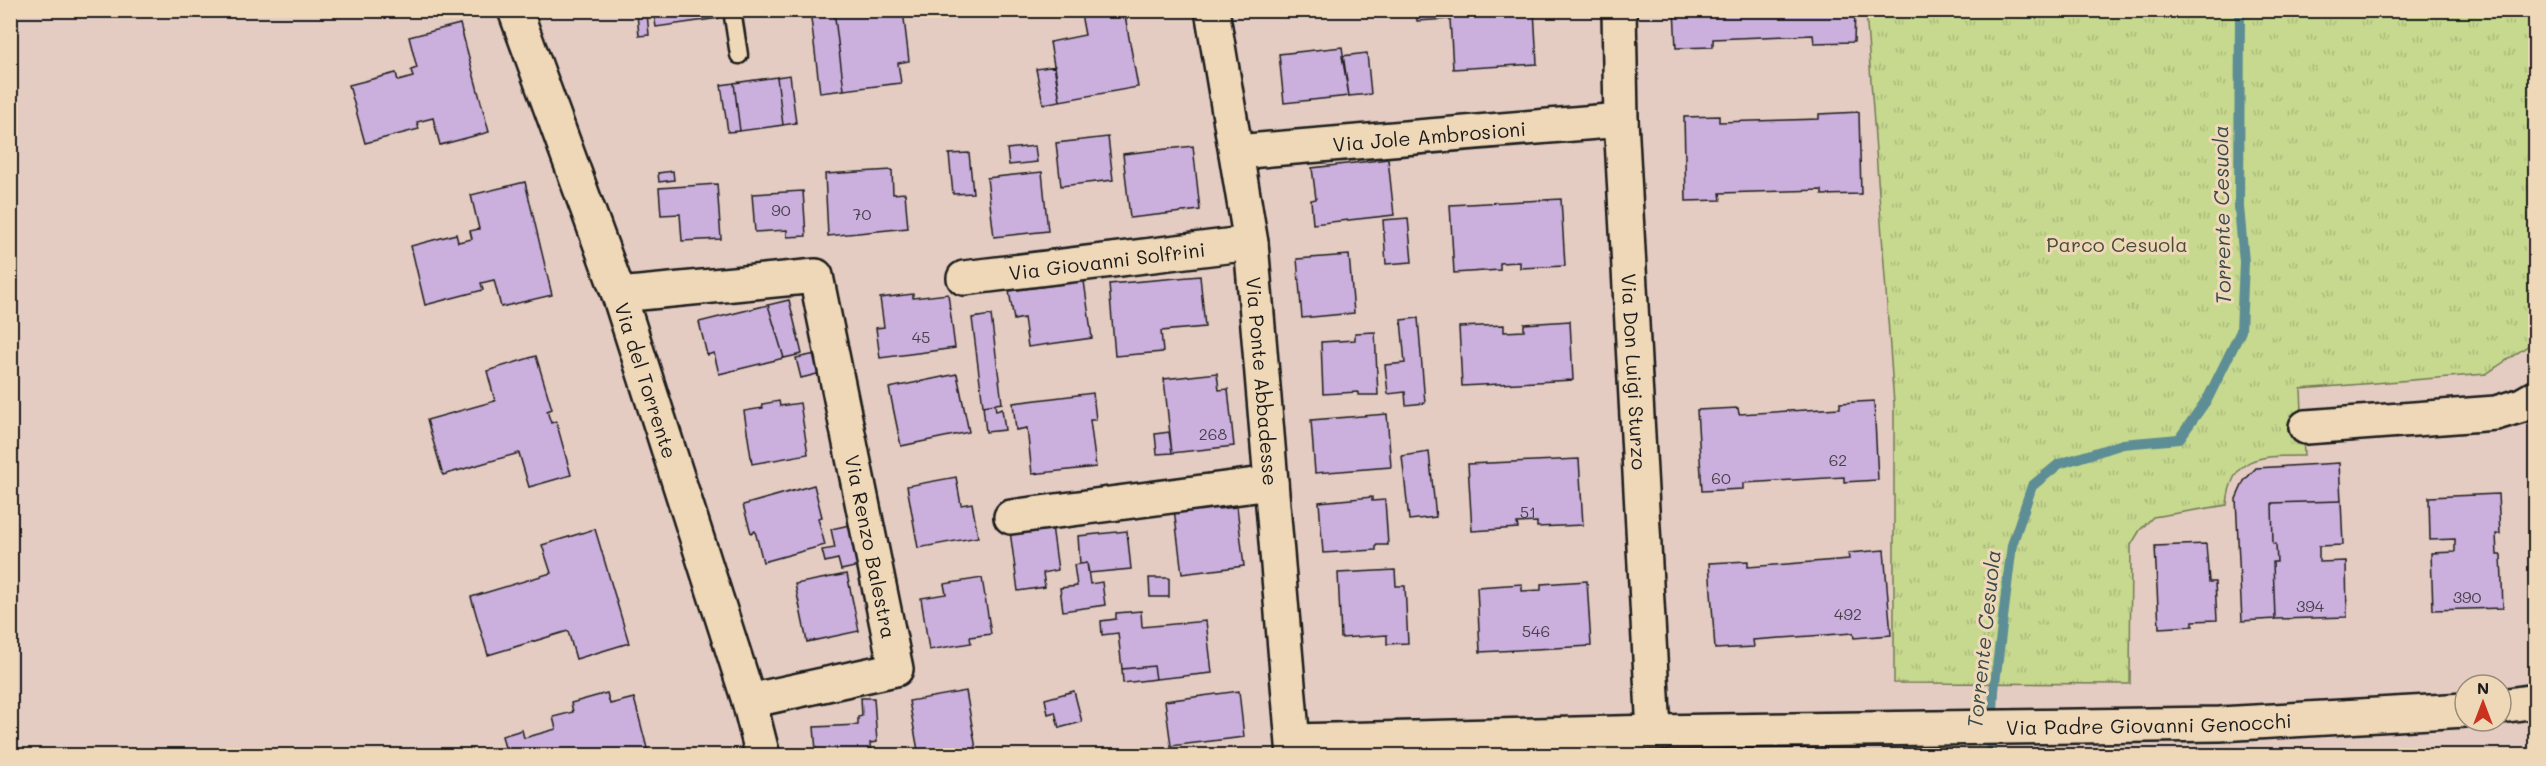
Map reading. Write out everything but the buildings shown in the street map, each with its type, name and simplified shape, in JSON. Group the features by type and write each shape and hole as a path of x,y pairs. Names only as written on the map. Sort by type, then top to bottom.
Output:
{"street":[{"name":"Via del Torrente","path":"515,10 619,295 749,701 763,756"},
{"name":"Via Ponte Abbadesse","path":"1212,10 1251,243 1294,748"},
{"name":"Via Don Luigi Sturzo","path":"1619,10 1621,120 1653,732"},
{"name":"Via Jole Ambrosioni","path":"1236,153 1621,120"},
{"name":"Via Giovanni Solfrini","path":"964,278 1251,243"},
{"name":"Via Renzo Balestra","path":"619,295 816,276 896,669 749,701"},
{"path":"2306,427 2496,413 2522,405 2535,397"},
{"path":"1011,517 1272,483"},
{"path":"2513,704 2535,701"},
{"name":"Via Padre Giovanni Genocchi","path":"1294,748 1653,732 2220,723 2453,711"}],"lane":[{"path":"732,10 739,55"}],"green space":[{"name":"Parco Cesuola","path":"1866,11 2535,11 2535,341 2486,374 2301,389 2304,456 2274,456 2251,461 2235,476 2227,505 2153,517 2140,530 2131,545 2130,684 1894,683 1894,404"},
{"path":"1972,751 1971,756 1633,755"}],"waterway":[{"name":"Torrente Cesuola","path":"1991,756 1994,691 2012,545 2032,486 2059,464 2123,444 2179,439 2208,398 2241,331 2244,262 2239,207 2240,10"}]}
